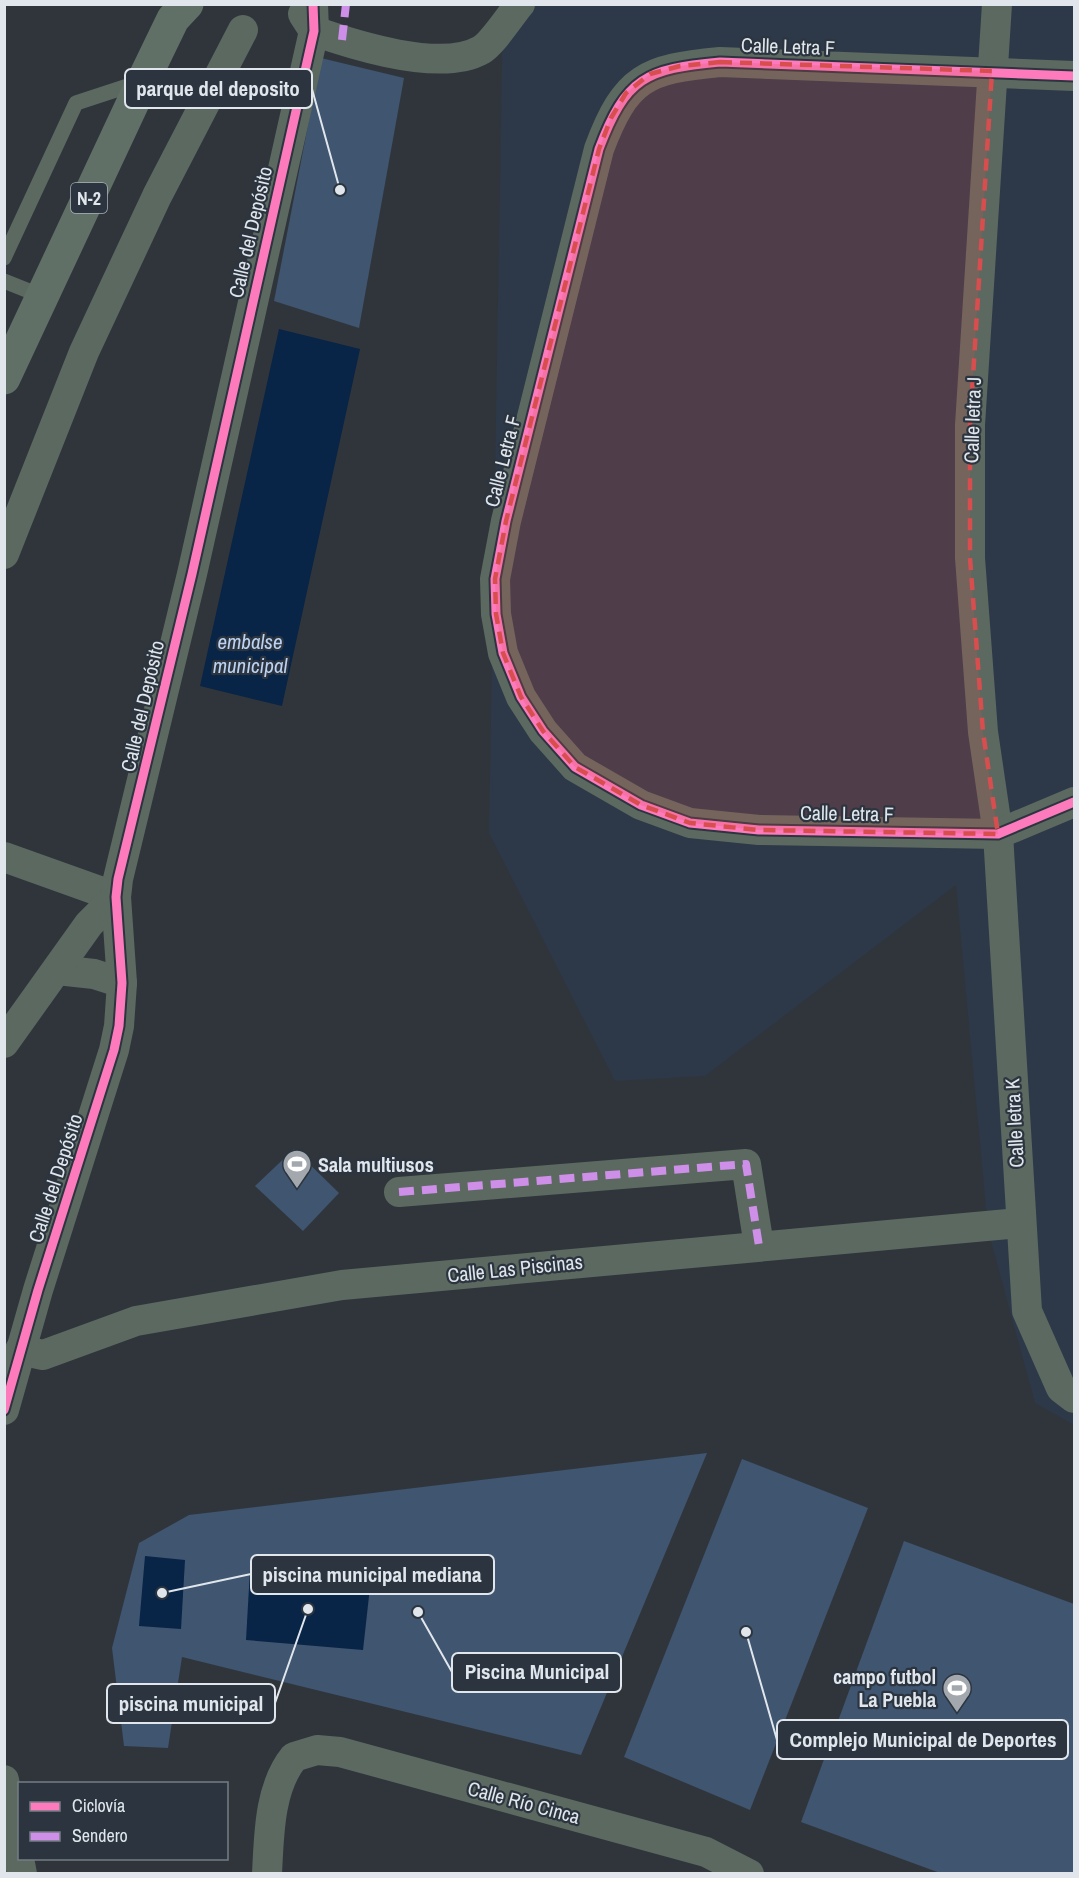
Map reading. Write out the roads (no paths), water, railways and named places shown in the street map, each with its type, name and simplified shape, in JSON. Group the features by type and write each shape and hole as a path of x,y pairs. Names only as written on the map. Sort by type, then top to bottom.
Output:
{"highway":[{"name":"N-2","path":"4,378 44,297 142,81 178,9"}],"street":[{"path":"295,4 313,18 413,58 444,60 481,50 520,4"},
{"name":"Calle letra J","path":"996,4 970,425 970,558 983,732 998,834"},
{"name":"Calle del Depósito","path":"4,1410 20,1350 106,1079 119,1026 122,983 116,897 313,18"},
{"path":"4,554 84,352 157,196 243,30"},
{"name":"Calle Letra F","path":"998,834 759,830 690,823 640,805 575,766 543,731 520,697 503,653 496,614 495,579 506,521 599,149 611,118 626,93 650,74 680,66 720,62 1074,76"},
{"path":"998,834 1074,802"},
{"name":"Calle letra K","path":"998,834 1019,1223 1027,1311 1061,1388 1074,1398"},
{"path":"4,856 116,897 89,924 4,1043"},
{"path":"57,970 94,974 122,983"},
{"path":"399,1192 746,1164 759,1246"},
{"name":"Calle Las Piscinas","path":"20,1350 43,1355 136,1321 342,1285 1019,1223"},
{"name":"Calle Río Cinca","path":"267,1874 270,1832 279,1783 294,1757 317,1750 340,1752 706,1852 749,1874"},
{"path":"4,1780 18,1853"}],"lane":[{"path":"4,258 76,103 142,81"},
{"path":"4,281 44,297"}],"water":[{"name":"embalse municipal","path":"279,329 360,349 282,706 200,686"},
{"path":"145,1556 185,1560 181,1629 139,1626"},
{"path":"250,1570 371,1578 363,1650 246,1640"}],"place":[{"name":"parque del deposito","path":"340,190"},
{"name":"Sala multiusos","path":"297,1190"},
{"name":"piscina municipal mediana","path":"162,1593"},
{"name":"piscina municipal","path":"308,1609"},
{"name":"Piscina Municipal","path":"418,1612"},
{"name":"Complejo Municipal de Deportes","path":"746,1632"},
{"name":"campo futbol La Puebla","path":"957,1714"}]}
